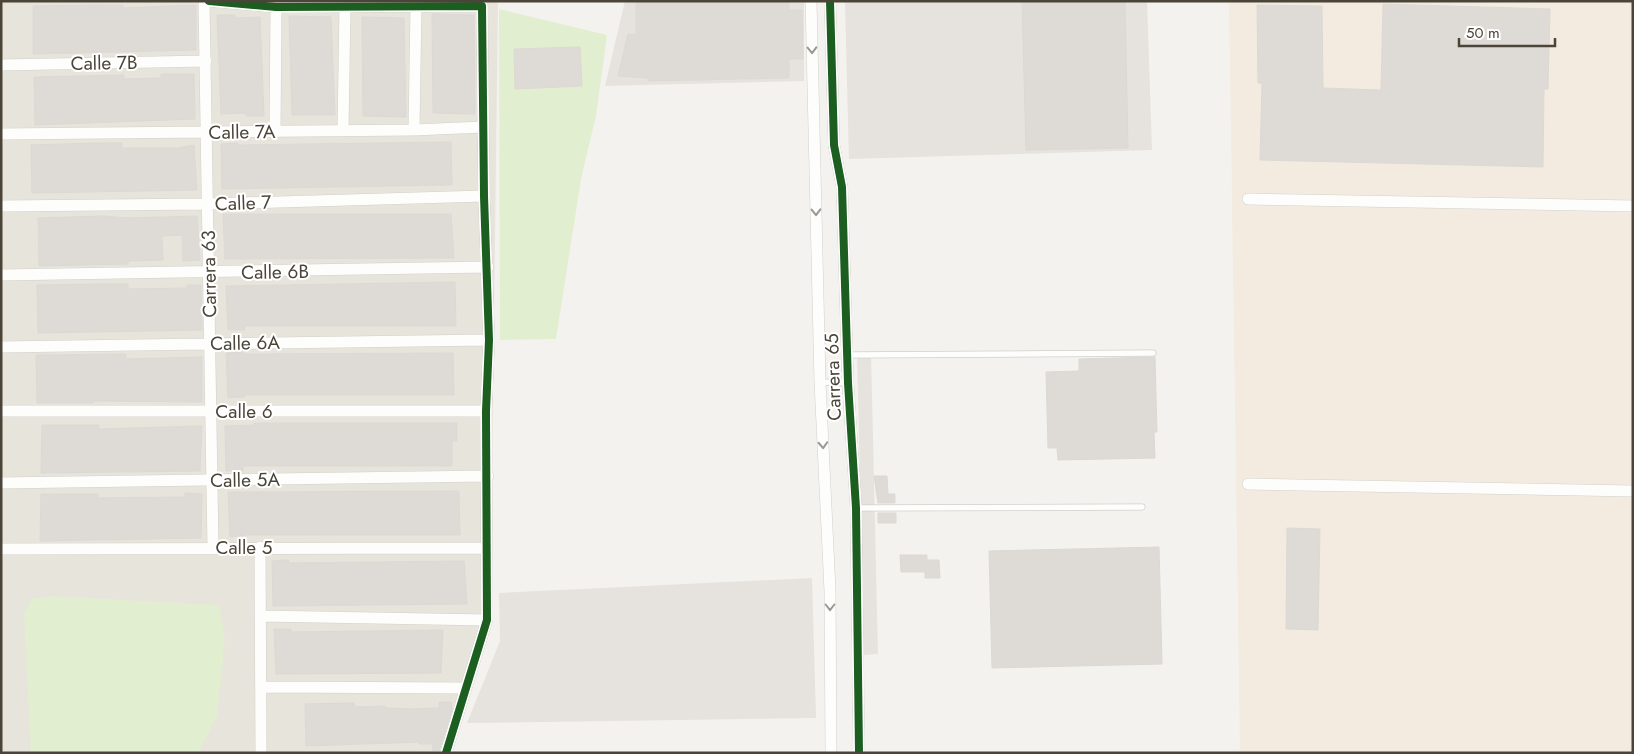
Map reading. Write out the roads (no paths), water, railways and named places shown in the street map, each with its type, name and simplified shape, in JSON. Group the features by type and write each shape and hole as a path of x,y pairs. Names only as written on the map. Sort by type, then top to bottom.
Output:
{"street":[{"name":"Carrera 63","path":"204,1 213,547"},
{"path":"209,1 276,7 482,6 484,196 489,340 486,411 488,476 486,620 446,753"},
{"name":"Carrera 65","path":"811,1 820,382 830,591 831,753"},
{"name":"Carrera 65","path":"830,1 834,145 842,187 848,383 856,508 860,753"},
{"path":"414,130 416,6"},
{"path":"275,131 276,7"},
{"path":"343,131 345,8"},
{"name":"Calle 7B","path":"1,65 206,61"},
{"name":"Calle 7A","path":"1,134 414,130 483,127"},
{"name":"Calle 7","path":"1,206 208,204 484,196"},
{"path":"1248,199 1633,206"},
{"name":"Calle 6B","path":"1,275 209,274 488,268"},
{"name":"Calle 6A","path":"1,346 489,340"},
{"name":"Calle 6","path":"1,411 486,411"},
{"name":"Calle 5A","path":"1,483 488,476"},
{"path":"1248,484 1633,491"},
{"name":"Calle 5","path":"1,549 213,547 486,548"},
{"path":"260,547 261,753"},
{"path":"260,616 486,620"},
{"path":"261,687 466,688"}],"lane":[{"path":"848,355 1153,353"},
{"path":"820,382 848,383"},
{"path":"856,508 1142,507"}]}
